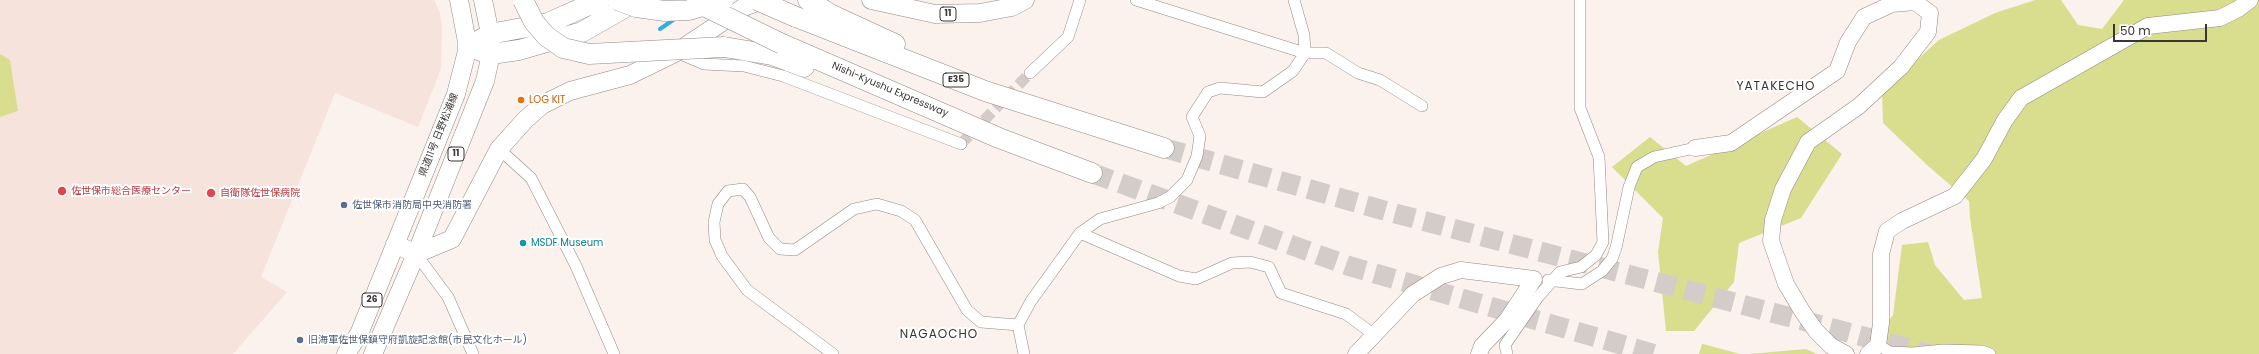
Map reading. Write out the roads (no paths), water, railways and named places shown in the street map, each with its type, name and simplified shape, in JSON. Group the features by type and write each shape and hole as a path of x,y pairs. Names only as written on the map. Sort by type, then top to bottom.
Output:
{"highway":[{"path":"523,0 534,22 546,36 563,48 589,54 724,47 772,55 999,138"},
{"path":"468,47 490,34 548,23 600,0"},
{"path":"617,0 636,7 664,11 689,10 723,0"},
{"path":"468,47 491,54 519,50 582,32 638,0"},
{"name":"E35","path":"757,0 796,17 985,91 1164,148"},
{"path":"808,0 830,14 919,55 1051,102 1119,134"},
{"name":"Nishi-Kyushu Expressway","path":"694,1 782,44 999,138 1092,173"}],"main road":[{"name":"県道11号 日野松浦線","path":"395,244 456,94 468,47 459,0"},
{"name":"11","path":"416,254 485,80 491,54 490,34 483,0"},
{"path":"395,244 416,254 452,239 500,149 525,120 542,105 570,92 630,75 677,52 746,6 763,0"},
{"name":"11","path":"871,0 943,14 980,13 1012,6 1025,0"},
{"name":"26","path":"346,354 359,334 395,244"},
{"name":"26","path":"375,348 416,254"},
{"path":"365,354 375,348"}],"street":[{"path":"1030,72 1068,37 1080,0"},
{"path":"1136,0 1305,53 1326,52 1358,73 1380,80 1422,106"},
{"path":"1024,354 1018,325 1031,301 1080,233 1100,219 1158,203 1170,196 1187,180 1197,156 1200,136 1192,117 1208,92 1220,88 1263,92 1293,71 1305,53 1304,35 1294,0"},
{"path":"1507,354 1505,345 1538,297 1552,280 1560,272 1581,267 1596,255 1603,242 1599,156 1580,108 1580,0"},
{"path":"1990,354 1982,351 1943,350 1913,353 1890,352 1873,349 1881,323 1880,254 1887,231 1902,221 1955,196 1984,158 2006,120 2021,98 2148,26 2220,18 2238,10 2250,0"},
{"path":"1356,354 1373,334 1413,294 1441,276 1461,270 1582,284 1602,271 1612,259 1616,248 1629,187 1637,167 1654,157 1695,148 1731,143 1837,71 1848,42 1864,17 1892,4 1915,2 1930,13 1928,32 1901,67 1859,106 1808,142 1783,189 1773,220 1771,241 1786,284 1816,331 1831,346 1846,354"},
{"path":"677,52 704,64 744,66 783,76 961,144"},
{"path":"500,149 531,178 576,266 614,354"},
{"path":"833,354 747,290 722,256 715,240 714,222 718,204 728,191 742,190 750,197 769,238 780,249 795,250 854,209 877,204 901,211 915,220 967,310 980,322 1018,325"},
{"path":"1080,233 1179,276 1196,279 1232,263 1250,262 1269,267 1281,293 1346,314 1373,334"},
{"path":"416,254 448,297 472,354"},
{"path":"1479,354 1482,346 1508,320 1534,279"}],"waterway":[{"path":"660,29 676,18"}],"tunnel":[{"path":"961,144 1030,73"},
{"path":"1164,148 1386,211 1930,354"},
{"path":"1092,173 1349,266 1654,354"}],"place":[{"name":"LOG KIT","path":"521,100"},
{"name":"佐世保市総合医療センター","path":"62,191"},
{"name":"自衛隊佐世保病院","path":"211,193"},
{"name":"佐世保市消防局中央消防署","path":"344,205"},
{"name":"MSDF Museum","path":"523,243"},
{"name":"旧海軍佐世保鎮守府凱旋記念館(市民文化ホール)","path":"300,340"}],"district":[{"name":"YATAKECHO","path":"1776,87"},
{"name":"NAGAOCHO","path":"939,335"}]}
